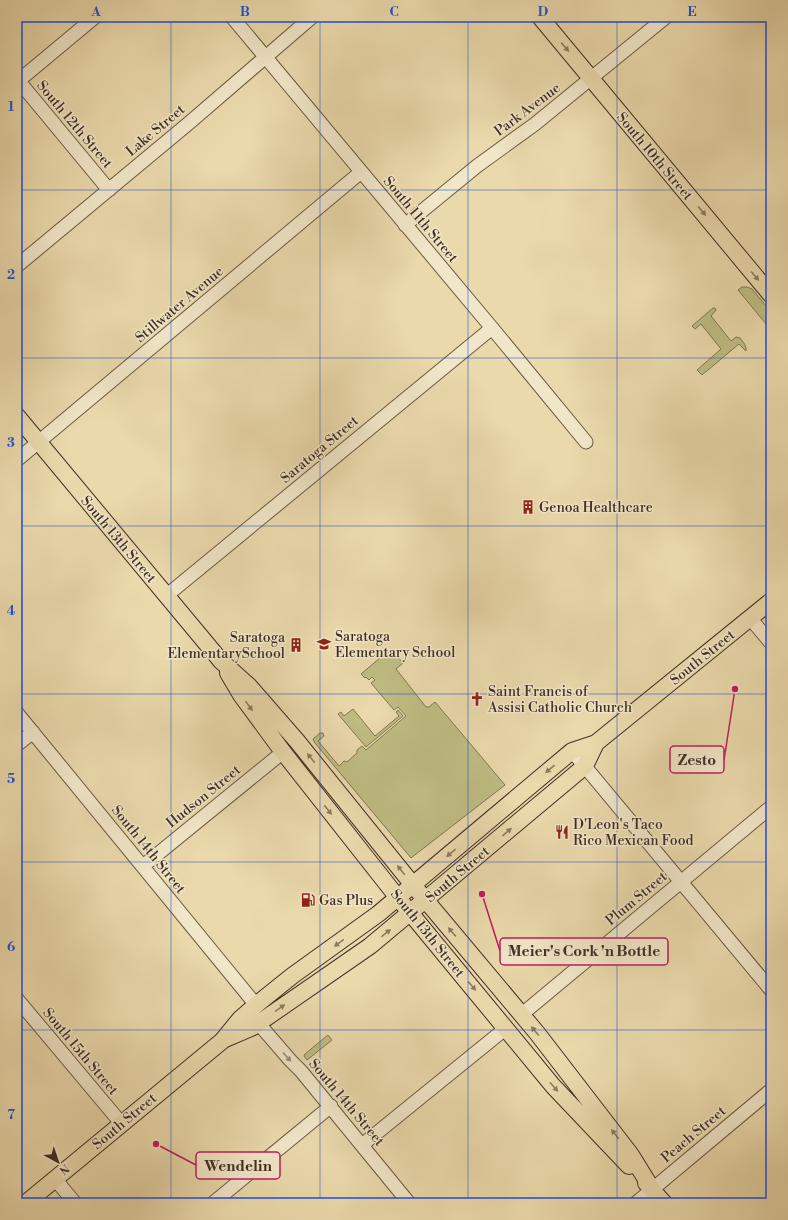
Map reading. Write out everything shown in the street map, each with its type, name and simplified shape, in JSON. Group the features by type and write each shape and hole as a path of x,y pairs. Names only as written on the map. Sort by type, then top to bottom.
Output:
{"main road":[{"name":"South 10th Street","path":"540,17 771,295"},
{"name":"South 13th Street","path":"17,416 221,661 249,686 297,741 521,1015 631,1155 652,1189"},
{"name":"South Street","path":"26,1203 222,1041 240,1019 256,1005 292,976 398,898 572,751 596,743 771,601"},
{"name":"South 13th Street","path":"221,661 241,695 283,752 398,898 553,1086 664,1203"},
{"name":"South Street","path":"222,1041 243,1032 258,1023 370,946 585,766 596,743"}],"street":[{"path":"18,81 95,17"},
{"name":"South 11th Street","path":"232,17 586,442"},
{"name":"Lake Street","path":"17,266 109,190 312,17"},
{"name":"Park Avenue","path":"405,224 477,166 535,124 666,17"},
{"name":"South 12th Street","path":"18,81 109,190"},
{"name":"Stillwater Avenue","path":"17,460 361,172"},
{"name":"Saratoga Street","path":"166,596 492,328"},
{"path":"750,618 771,643"},
{"name":"South 14th Street","path":"17,713 256,1005"},
{"path":"17,745 33,732"},
{"path":"572,751 771,990"},
{"name":"Hudson Street","path":"143,866 283,752"},
{"name":"Plum Street","path":"521,1015 771,806"},
{"name":"South 15th Street","path":"17,998 121,1123"},
{"name":"South 14th Street","path":"258,1023 290,1060 302,1071 409,1203"},
{"path":"362,1146 506,1028"},
{"name":"Peach Street","path":"636,1203 771,1090"},
{"path":"213,1203 330,1106"},
{"path":"55,1179 75,1203"}],"shaded area":[{"path":"742,287 752,289 771,312 771,330 738,290"},
{"path":"713,308 716,310 711,316 731,341 736,337 740,338 746,351 739,344 702,375 697,370 721,349 701,324 695,329 692,326"},
{"path":"387,652 398,657 403,663 396,669 426,707 429,707 435,702 505,785 411,858 313,739 320,733 323,733 324,736 318,741 339,766 344,761 347,762 362,746 366,750 406,716 398,707 394,710 371,683 375,680 372,677 369,680 361,674"},
{"path":"353,709 375,736 399,716 396,712 398,710 403,716 366,747 338,714 341,712 344,716"},
{"path":"328,1035 332,1040 307,1060 304,1056 305,1054"}],"place":[{"name":"Genoa Healthcare","path":"528,507"},
{"name":"Saratoga Elementary School","path":"324,644"},
{"name":"Saratoga ElementarySchool","path":"296,645"},
{"name":"Zesto","path":"735,689"},
{"name":"Saint Francis of Assisi Catholic Church","path":"477,699"},
{"name":"D'Leon's Taco Rico Mexican Food","path":"562,832"},
{"name":"Meier's Cork 'n Bottle","path":"482,894"},
{"name":"Gas Plus","path":"308,900"},
{"name":"Wendelin","path":"156,1144"}]}
